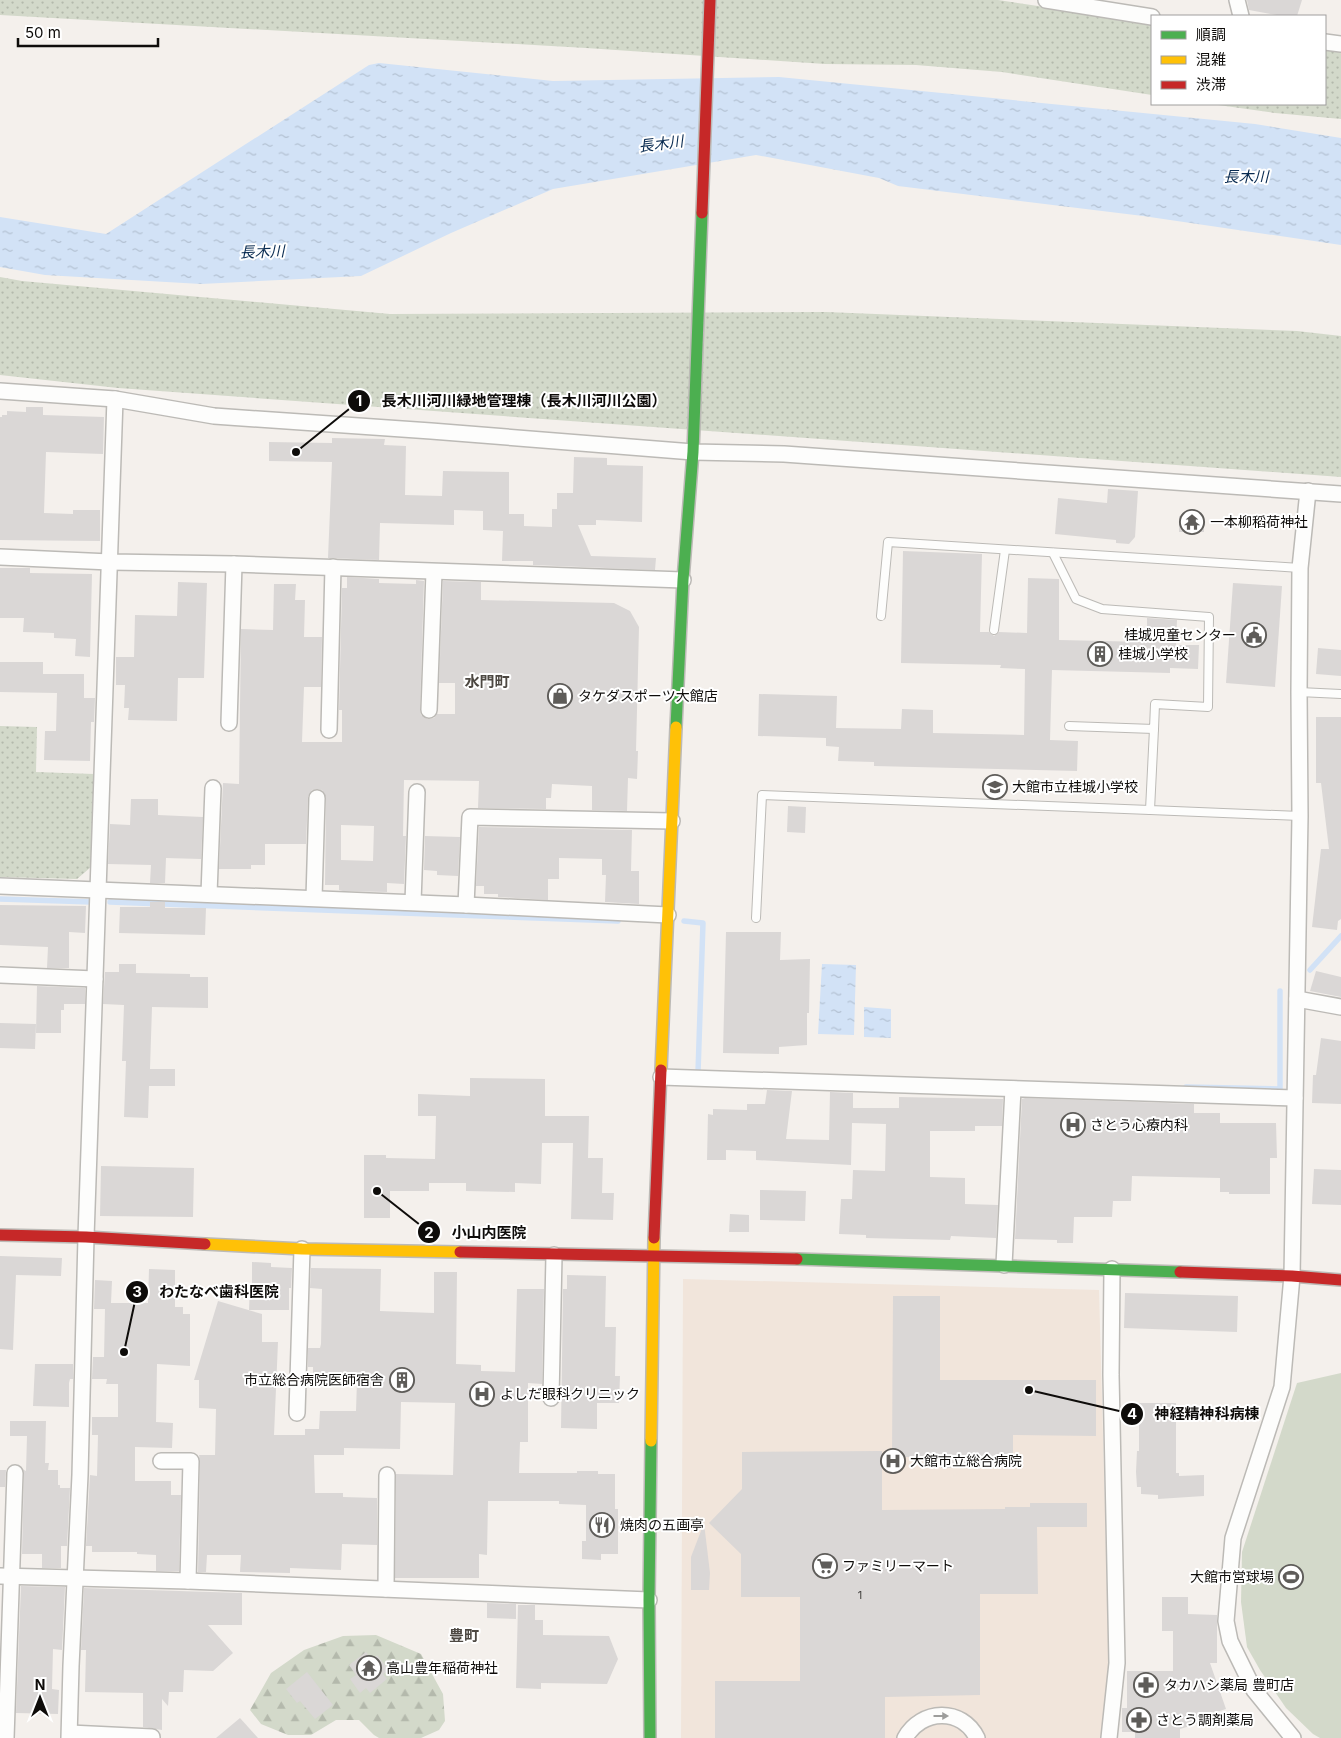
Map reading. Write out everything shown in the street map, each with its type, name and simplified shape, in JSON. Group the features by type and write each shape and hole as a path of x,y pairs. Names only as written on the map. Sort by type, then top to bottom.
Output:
{"street":[{"path":"650,1738 649,1600 653,1258 683,580 692,445 710,0"},
{"path":"1046,0 1151,17"},
{"path":"1237,0 1241,15"},
{"path":"1326,42 1341,44"},
{"path":"0,391 115,399 214,416 692,445 784,454 1341,494"},
{"path":"115,399 70,1736 152,1737"},
{"path":"1292,1738 1254,1690 1230,1641 1226,1621 1233,1538 1282,1387 1292,1276 1300,816 1300,568 1308,492"},
{"path":"0,557 683,580"},
{"path":"229,723 234,564"},
{"path":"329,730 333,567"},
{"path":"429,710 434,572"},
{"path":"209,894 212,788"},
{"path":"414,902 416,792"},
{"path":"314,898 317,798"},
{"path":"466,905 470,817 672,821"},
{"path":"0,886 414,902 668,915"},
{"path":"0,976 95,979"},
{"path":"1297,999 1341,1007"},
{"path":"661,1077 1295,1098"},
{"path":"1004,1265 1013,1089"},
{"path":"0,1235 86,1237 302,1249 653,1258 876,1261 1292,1276 1341,1280"},
{"path":"297,1413 302,1249"},
{"path":"551,1398 554,1255"},
{"path":"1108,1738 1116,1663 1111,1375 1112,1269"},
{"path":"161,1461 191,1461 188,1581"},
{"path":"6,1738 5,1576 15,1472"},
{"path":"386,1589 388,1475"},
{"path":"5,1576 188,1581 649,1600"},
{"path":"905,1738 918,1722 929,1716 941,1715 954,1717 965,1722 974,1731 977,1738"}],"lane":[{"path":"881,616 888,542 1300,568"},
{"path":"994,630 1005,550"},
{"path":"1053,553 1076,599 1102,609 1209,617 1208,707 1155,704 1150,810"},
{"path":"1299,692 1341,694"},
{"path":"1069,726 1154,729"},
{"path":"756,918 762,794 1300,816"}],"shaded area":[{"name":"大館市立総合病院","path":"683,1279 1099,1290 1110,1694 1100,1738 681,1738"}],"green space":[{"path":"0,0 998,0 1151,23 1151,95 1002,72 916,65 825,64 586,48 0,15"},
{"path":"1326,48 1341,50 1341,119 1275,113 1218,105 1326,105"},
{"path":"0,277 22,281 390,314 826,312 1297,331 1341,336 1341,477 118,388 0,375"},
{"path":"0,726 37,727 36,772 94,774 91,867 77,879 0,877"},
{"name":"大館市営球場","path":"1341,1373 1341,1738 1320,1738 1313,1734 1286,1708 1247,1647 1241,1602 1242,1552 1297,1383"},
{"path":"376,1635 421,1654 443,1694 445,1721 439,1730 421,1738 379,1738 359,1720 336,1720 311,1735 288,1735 261,1724 250,1710 271,1673 304,1650 343,1636"}],"water":[{"name":"長木川","path":"379,63 553,81 779,77 1255,124 1341,138 1341,245 1143,216 898,186 879,178 756,155 553,189 451,233 361,276 201,284 45,275 0,267 0,217 106,234 369,65"},
{"path":"822,964 856,965 854,1035 818,1034"},
{"path":"864,1007 891,1009 891,1038 864,1037"}],"building":[{"path":"1247,0 1302,0 1297,15 1276,15 1249,10"},
{"path":"26,407 43,407 43,415 104,417 103,454 46,452 44,513 73,514 73,510 100,510 100,541 0,540 0,417 7,415 7,411 26,412"},
{"path":"332,438 385,439 384,445 406,446 405,495 442,496 443,471 509,472 509,514 524,514 524,526 552,527 552,509 557,509 557,493 573,493 574,457 607,458 607,465 643,466 642,522 596,520 596,525 578,525 591,556 656,558 655,570 533,565 533,561 502,561 503,531 483,530 483,511 454,510 454,525 380,523 379,560 328,558 332,462 269,461 269,442 332,443"},
{"path":"1108,489 1138,491 1135,537 1129,544 1116,543 1116,540 1055,534 1058,498 1107,503"},
{"name":"一本柳稻荷神社","path":"1179,516 1204,517 1204,532 1179,532"},
{"name":"桂城小学校","path":"903,551 982,554 980,632 989,632 994,636 999,632 1027,633 1028,578 1059,579 1059,640 1147,642 1147,618 1177,620 1176,645 1199,645 1198,669 1170,668 1170,673 1052,670 1050,740 1078,741 1077,771 874,766 874,762 838,761 839,747 826,746 826,738 758,736 759,694 837,696 836,728 901,729 902,709 933,710 933,733 1024,735 1025,669 1000,668 1001,665 901,663"},
{"path":"0,568 30,568 30,573 92,574 90,657 75,656 76,639 54,638 54,633 23,632 24,618 0,618"},
{"path":"347,577 379,579 379,583 416,584 416,580 424,581 420,710 421,715 428,719 434,718 437,714 455,714 455,683 439,683 443,581 481,582 481,600 614,603 630,611 639,627 636,751 638,751 637,779 628,778 627,811 592,810 592,786 552,784 551,798 546,798 546,809 478,808 479,781 404,780 403,836 406,836 404,884 387,883 387,892 343,891 339,890 339,885 325,885 326,798 322,790 317,789 312,790 308,797 306,844 265,844 265,865 251,865 251,869 219,869 223,783 239,784 241,629 273,630 274,584 296,584 295,600 305,600 304,637 322,637 321,687 304,687 302,742 342,742 342,710 339,710 342,588 347,588","holes":["341,825 374,826 373,861 341,860"]},
{"path":"178,582 207,583 204,678 178,678 177,721 128,720 129,708 124,708 125,685 116,685 116,657 134,657 135,615 177,616"},
{"name":"桂城児童センター","path":"1233,583 1282,586 1275,687 1226,683"},
{"path":"1318,648 1341,650 1341,676 1316,674"},
{"path":"0,662 43,662 43,674 84,674 84,698 95,698 94,722 91,722 90,761 44,760 45,731 56,731 57,693 0,692"},
{"path":"1316,717 1341,717 1341,919 1338,921 1337,930 1312,927 1321,849 1329,849 1321,783 1316,783"},
{"path":"131,799 158,799 158,815 203,817 201,859 166,858 165,883 150,883 151,865 108,864 110,824 130,825"},
{"path":"788,806 806,807 805,833 787,832"},
{"path":"479,827 632,830 631,871 639,871 639,904 605,902 606,875 602,875 602,859 559,858 559,879 548,879 548,900 498,897 498,894 484,894 484,886 476,886"},
{"path":"425,836 460,837 458,876 437,875 437,871 424,870"},
{"path":"150,902 165,902 165,908 206,908 205,935 119,933 120,907 150,907"},
{"path":"0,905 86,906 85,933 69,932 69,968 47,968 48,947 0,945"},
{"path":"726,932 781,932 780,960 810,959 807,1045 779,1047 779,1054 723,1053"},
{"path":"119,964 136,964 136,973 190,974 190,977 208,977 208,1008 152,1007 150,1069 175,1069 175,1086 149,1086 148,1118 124,1117 126,1061 122,1061 124,1005 103,1004 105,972 119,972"},
{"path":"1316,971 1341,977 1341,997 1310,991"},
{"path":"37,986 85,988 85,1004 64,1004 64,1010 61,1010 61,1033 36,1033"},
{"path":"0,1023 36,1024 35,1049 0,1048"},
{"path":"1321,1038 1341,1041 1341,1104 1312,1103 1313,1075 1316,1075"},
{"path":"470,1078 545,1079 545,1116 589,1116 588,1158 603,1158 602,1193 614,1193 613,1220 571,1219 573,1143 542,1143 541,1184 515,1183 515,1192 466,1191 466,1183 429,1183 429,1191 390,1191 390,1218 364,1218 364,1155 386,1155 386,1158 435,1159 436,1116 418,1116 418,1094 470,1096"},
{"path":"767,1090 792,1091 786,1139 829,1140 830,1092 853,1093 853,1108 899,1108 899,1097 1003,1099 1002,1126 975,1126 975,1131 930,1131 930,1177 965,1178 965,1204 998,1205 996,1238 951,1236 950,1240 866,1238 866,1235 839,1234 841,1199 852,1199 853,1170 885,1171 886,1124 852,1123 851,1165 756,1160 756,1151 726,1150 726,1160 707,1160 708,1114 713,1115 713,1109 747,1110 747,1104 765,1104"},
{"path":"1022,1099 1194,1104 1194,1113 1220,1113 1220,1123 1276,1123 1277,1158 1270,1158 1270,1194 1229,1194 1229,1192 1220,1192 1220,1178 1132,1176 1131,1201 1113,1201 1112,1217 1074,1217 1073,1243 1057,1243 1057,1240 1015,1239"},
{"path":"101,1166 194,1168 193,1217 100,1216"},
{"path":"1314,1169 1341,1170 1341,1205 1312,1204"},
{"path":"760,1190 806,1191 805,1221 760,1220"},
{"path":"730,1214 749,1215 749,1232 729,1232"},
{"path":"0,1256 62,1258 61,1276 16,1275 13,1350 0,1349"},
{"path":"252,1262 271,1263 271,1267 292,1268 291,1288 289,1288 289,1310 249,1310"},
{"path":"311,1268 381,1269 380,1311 434,1313 434,1272 457,1272 456,1364 481,1365 481,1371 515,1372 517,1289 544,1289 542,1384 528,1383 528,1442 520,1442 519,1473 598,1471 598,1474 615,1474 615,1509 618,1509 618,1554 601,1554 601,1560 582,1559 582,1541 586,1541 586,1505 559,1504 559,1501 488,1501 487,1555 479,1554 479,1578 395,1578 396,1474 453,1475 455,1403 401,1402 400,1449 344,1448 344,1455 314,1455 315,1493 343,1493 343,1497 377,1498 377,1545 342,1544 341,1570 290,1568 290,1573 240,1572 241,1555 207,1555 206,1572 198,1572 199,1455 215,1455 216,1409 199,1408 199,1380 194,1380 218,1301 262,1314 262,1342 278,1342 274,1435 305,1435 305,1429 319,1429 320,1411 356,1411 357,1380 313,1379 313,1367 308,1367 308,1348 320,1348 321,1344 322,1289 310,1288"},
{"path":"149,1269 175,1270 175,1307 183,1307 183,1314 190,1314 190,1366 157,1364 156,1422 173,1423 172,1448 135,1447 135,1481 171,1481 171,1495 181,1495 179,1571 156,1571 156,1555 137,1554 137,1552 92,1552 92,1546 86,1546 90,1475 97,1476 98,1435 92,1435 92,1417 118,1417 118,1384 106,1384 107,1379 92,1379 93,1357 104,1357 105,1309 94,1309 95,1280 112,1281 111,1303 148,1303"},
{"path":"567,1275 606,1276 605,1327 616,1327 615,1376 620,1376 619,1403 597,1403 597,1429 561,1428 563,1289 567,1289"},
{"path":"1125,1293 1238,1296 1237,1332 1124,1328"},
{"path":"893,1296 940,1296 940,1380 1096,1380 1096,1436 1013,1435 1013,1468 941,1468 941,1457 892,1457"},
{"path":"35,1364 73,1364 73,1379 70,1379 69,1383 69,1407 33,1406"},
{"path":"1139,1403 1176,1403 1176,1473 1179,1473 1179,1476 1204,1475 1204,1496 1158,1499 1158,1495 1141,1494 1141,1487 1137,1487 1136,1472 1137,1451 1139,1451"},
{"path":"10,1421 46,1421 45,1463 49,1463 48,1470 58,1470 58,1485 60,1485 60,1488 70,1488 67,1546 61,1546 61,1568 42,1568 42,1554 22,1554 24,1470 26,1471 27,1436 10,1436"},
{"name":"大館市立総合病院","path":"882,1451 882,1510 1005,1509 1005,1507 1030,1507 1030,1503 1087,1503 1087,1527 1037,1527 1038,1594 980,1594 980,1695 885,1697 885,1738 715,1738 715,1681 800,1681 800,1597 741,1597 741,1554 709,1523 742,1489 742,1452"},
{"path":"0,1470 6,1470 5,1487 0,1487"},
{"path":"704,1523 710,1573 709,1590 691,1590 691,1557"},
{"path":"21,1586 65,1587 62,1650 53,1649 52,1689 59,1690 58,1714 16,1713"},
{"path":"84,1588 242,1593 242,1625 208,1625 233,1653 213,1671 184,1670 183,1692 169,1692 168,1706 162,1699 162,1730 143,1727 143,1693 85,1692 86,1650 81,1650"},
{"path":"1162,1597 1188,1597 1188,1614 1217,1615 1217,1663 1210,1663 1226,1709 1207,1715 1209,1720 1180,1729 1180,1738 1135,1738 1135,1732 1122,1732 1122,1708 1127,1708 1127,1671 1173,1671 1173,1631 1162,1631"},
{"path":"487,1603 516,1604 516,1619 487,1618"},
{"path":"518,1605 535,1605 535,1620 543,1620 543,1635 609,1636 618,1659 607,1684 541,1683 541,1689 516,1688"},
{"name":"高山豊年稲荷神社","path":"366,1652 372,1660 377,1655 389,1670 383,1674 387,1679 370,1693 366,1688 360,1693 350,1679 356,1675 349,1665"},
{"path":"307,1672 333,1705 315,1719 300,1701 297,1703 286,1689"},
{"path":"240,1718 258,1738 216,1738"}],"waterway":[{"path":"0,899 92,902"},
{"path":"110,902 618,921"},
{"path":"684,921 703,923 698,1073 702,1073"},
{"path":"1310,970 1341,936"},
{"path":"1186,1087 1280,1089 1280,991"}],"traffic: fast":[{"path":"676,727 683,580 693,452 702,213"},
{"path":"797,1259 1180,1272"},
{"path":"650,1738 651,1441"}],"traffic: slow":[{"path":"661,1070 676,727"},
{"path":"651,1441 654,1238"},
{"path":"205,1244 302,1249 460,1252"}],"traffic: jam":[{"path":"702,213 710,0"},
{"path":"654,1238 661,1070"},
{"path":"0,1235 86,1237 205,1244"},
{"path":"460,1252 797,1259"},
{"path":"1180,1272 1292,1276 1341,1280"}],"place":[{"name":"長木川河川緑地管理棟（長木川河川公園）","path":"296,452"},
{"name":"一本柳稻荷神社","path":"1192,522"},
{"name":"桂城児童センター","path":"1254,635"},
{"name":"桂城小学校","path":"1100,654"},
{"name":"タケダスポーツ大館店","path":"560,696"},
{"name":"大館市立桂城小学校","path":"995,787"},
{"name":"さとう心療内科","path":"1073,1125"},
{"name":"小山内医院","path":"377,1191"},
{"name":"わたなべ歯科医院","path":"124,1352"},
{"name":"市立総合病院医師宿舎","path":"402,1380"},
{"name":"神経精神科病棟","path":"1029,1390"},
{"name":"よしだ眼科クリニック","path":"482,1394"},
{"name":"大館市立総合病院","path":"893,1461"},
{"name":"焼肉の五画亭","path":"602,1525"},
{"name":"ファミリーマート","path":"825,1566"},
{"name":"大館市営球場","path":"1291,1577"},
{"name":"高山豊年稲荷神社","path":"369,1668"},
{"name":"タカハシ薬局 豊町店","path":"1146,1685"},
{"name":"さとう調剤薬局","path":"1139,1720"}],"district":[{"name":"水門町","path":"487,682"},
{"name":"豊町","path":"464,1636"}]}
